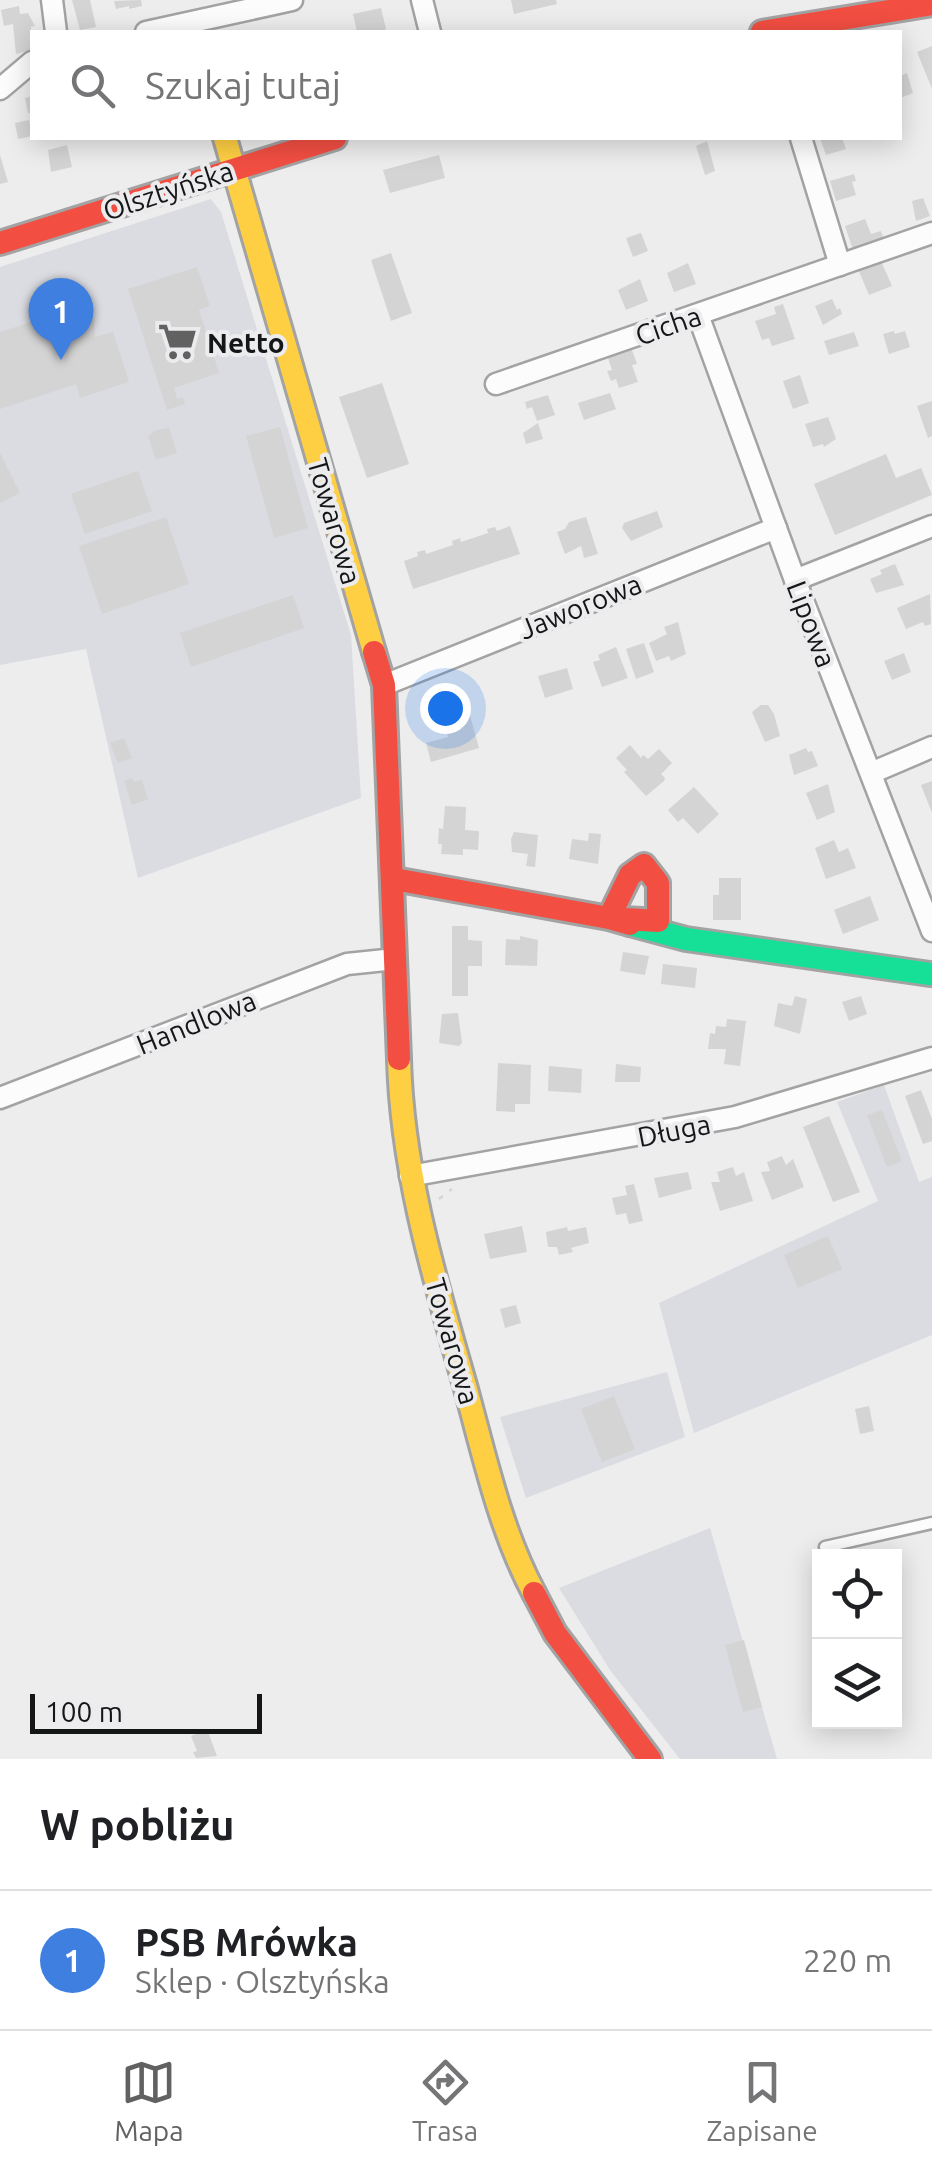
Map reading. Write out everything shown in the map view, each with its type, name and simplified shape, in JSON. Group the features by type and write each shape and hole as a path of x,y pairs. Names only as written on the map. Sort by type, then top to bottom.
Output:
{"street":[{"path":"52,0 56,30"},
{"path":"190,0 196,28"},
{"path":"171,30 196,28 292,0"},
{"path":"422,0 430,30"},
{"path":"777,30 925,4"},
{"path":"0,89 30,64"},
{"name":"Towarowa","path":"226,140 384,685 400,1099 420,1222 504,1527 554,1633 650,1759"},
{"name":"Olsztyńska","path":"0,243 330,140"},
{"path":"802,140 840,265"},
{"name":"Cicha","path":"496,384 932,233"},
{"name":"Lipowa","path":"698,315 794,580 932,930"},
{"path":"794,580 932,526"},
{"name":"Jaworowa","path":"384,685 776,528"},
{"path":"870,772 932,747"},
{"path":"394,879 609,918 686,938 930,974"},
{"name":"Handlowa","path":"0,1098 346,964 395,959"},
{"name":"Długa","path":"410,1176 736,1117 932,1058"}],"lane":[{"path":"825,1546 932,1524"}],"path":[{"path":"436,1200 453,1190 448,1170"}],"shaded area":[{"path":"211,199 221,212 351,635 361,798 138,878 86,649 0,665 0,267"},
{"path":"884,1085 919,1182 932,1177 932,1335 694,1433 659,1303 878,1201 837,1102"},
{"path":"667,1372 685,1437 526,1498 500,1417"},
{"path":"710,1528 777,1759 680,1759 610,1670 559,1588"}],"building":[{"path":"72,0 90,0 96,27 80,30"},
{"path":"141,0 142,6 129,9 116,9 114,1"},
{"path":"511,0 556,0 557,4 514,14"},
{"path":"19,6 20,14 28,13 35,26 30,30 30,50 16,54 13,24 4,26 1,10"},
{"path":"381,8 386,29 357,30 353,14"},
{"path":"932,46 932,89 917,52"},
{"path":"907,73 913,93 902,97 902,75"},
{"path":"29,120 30,136 18,139 15,123"},
{"path":"821,140 843,140 846,149 826,155"},
{"path":"707,141 715,171 705,175 696,146"},
{"path":"67,145 72,167 51,172 48,150"},
{"path":"0,155 8,182 0,184"},
{"path":"439,155 445,178 390,193 383,170"},
{"path":"854,174 856,195 836,201 830,181"},
{"path":"923,198 930,216 916,221 912,201"},
{"path":"865,219 871,234 881,231 885,243 854,253 845,226"},
{"path":"641,233 648,251 633,257 626,238"},
{"path":"391,253 412,313 391,321 371,260"},
{"path":"881,261 892,286 869,295 858,269"},
{"path":"688,263 696,284 674,292 667,273"},
{"name":"Netto","path":"197,267 210,306 199,310 219,373 174,388 177,399 183,397 185,404 167,410 128,289"},
{"path":"640,279 648,301 626,310 618,290"},
{"path":"832,299 842,314 823,325 815,306"},
{"path":"783,304 795,339 772,346 769,338 762,340 755,321 776,314 774,307"},
{"path":"85,305 89,317 94,317 95,337 113,332 129,382 80,398 76,384 0,409 0,332"},
{"path":"905,331 910,347 889,354 883,334"},
{"path":"854,332 859,346 829,355 824,341"},
{"path":"632,350 638,382 619,388 607,371 612,370 608,358"},
{"path":"800,375 809,403 793,409 783,381"},
{"path":"382,383 409,464 367,478 339,397"},
{"path":"610,393 616,409 584,420 578,403"},
{"path":"548,395 555,415 537,421 532,407 527,409 525,402"},
{"path":"932,401 932,436 928,438 917,406"},
{"path":"828,417 836,439 824,447 813,447 805,424"},
{"path":"538,423 543,439 526,444 523,433"},
{"path":"280,427 308,528 274,538 246,436"},
{"path":"169,428 177,453 156,460 148,436"},
{"path":"0,453 20,493 0,503"},
{"path":"886,454 896,478 921,468 932,495 835,535 814,484"},
{"path":"138,471 152,511 85,534 71,494"},
{"path":"657,511 663,527 631,541 622,528 624,523"},
{"path":"166,517 189,584 102,614 79,546"},
{"path":"586,517 598,554 584,558 581,546 565,554 557,532 569,522"},
{"path":"510,526 520,554 413,589 404,561 418,556 417,552 425,550 426,554 453,545 452,541 460,538 461,542 488,533 487,529 495,527 497,531"},
{"path":"895,564 904,585 876,593 870,579"},
{"path":"930,594 931,624 925,626 923,622 906,629 897,608"},
{"path":"293,595 304,628 191,667 180,633"},
{"path":"678,622 686,654 671,661 669,656 656,661 649,643 667,634 664,627"},
{"path":"644,643 654,672 636,679 626,649"},
{"path":"616,647 628,678 602,687 593,662 600,660 598,655"},
{"path":"904,653 911,672 892,680 884,661"},
{"path":"567,668 573,689 545,698 538,676"},
{"path":"466,701 479,748 431,762 426,743 448,737 447,732 458,729 451,705"},
{"path":"768,705 774,714 780,736 765,742 752,712"},
{"path":"124,738 132,758 118,763 110,743"},
{"path":"630,745 641,758 643,755 648,759 659,749 672,763 661,774 664,781 646,796 616,758"},
{"path":"806,748 812,751 818,766 794,775 789,755"},
{"path":"132,778 134,782 142,780 148,799 132,805 124,781"},
{"path":"932,781 932,813 921,785"},
{"path":"828,784 835,812 817,820 806,793"},
{"path":"694,787 719,814 698,834 683,818 678,822 668,810"},
{"path":"445,806 466,807 465,830 479,831 478,850 463,849 463,855 441,854 439,828 443,829"},
{"path":"514,832 538,835 535,867 526,866 528,854 512,852"},
{"path":"589,833 601,834 598,864 569,859 572,839 588,841"},
{"path":"834,840 839,852 848,848 856,868 826,879 815,848"},
{"path":"719,878 741,878 741,920 713,920 713,895 719,895"},
{"path":"870,896 879,920 843,934 834,910"},
{"path":"452,926 468,926 468,940 482,941 482,966 468,966 468,996 452,996"},
{"path":"520,936 538,940 537,966 505,965 506,939 520,940"},
{"path":"623,952 649,956 645,975 620,971"},
{"path":"663,964 697,968 695,988 661,984"},
{"path":"795,996 807,999 800,1034 774,1026 778,1003 792,1006"},
{"path":"861,996 867,1014 849,1021 842,1002"},
{"path":"458,1013 462,1043 439,1043 442,1014"},
{"path":"727,1019 746,1021 740,1066 724,1064 726,1049 708,1049 710,1033 715,1034 716,1026 726,1027"},
{"path":"498,1063 531,1065 530,1104 515,1104 515,1112 496,1111"},
{"path":"616,1064 641,1067 640,1082 615,1082"},
{"path":"549,1066 582,1069 581,1093 548,1091"},
{"path":"921,1090 932,1119 932,1141 923,1144 905,1096"},
{"path":"882,1110 902,1161 887,1167 867,1115"},
{"path":"829,1116 860,1192 833,1202 803,1127"},
{"path":"782,1156 786,1165 793,1159 804,1187 772,1200 761,1172 770,1171 767,1162"},
{"path":"733,1167 736,1176 744,1172 753,1201 720,1211 711,1182 720,1182 717,1172"},
{"path":"688,1172 692,1189 659,1198 654,1178"},
{"path":"634,1184 643,1221 629,1224 626,1213 616,1215 612,1198 627,1195 625,1186"},
{"path":"522,1226 527,1252 490,1259 484,1234"},
{"path":"567,1227 568,1231 586,1227 589,1243 559,1255 557,1247 548,1247 546,1232"},
{"path":"828,1236 842,1269 798,1288 784,1255"},
{"path":"516,1305 521,1323 505,1328 500,1309"},
{"path":"614,1396 635,1449 602,1462 581,1409"},
{"path":"869,1406 874,1431 860,1434 855,1409"},
{"path":"744,1640 762,1707 743,1712 725,1645"},
{"path":"207,1729 217,1756 196,1758 191,1736"}],"traffic: fast":[{"path":"630,924 686,939 930,974"}],"traffic: slow":[{"path":"226,140 374,652"},
{"path":"399,1059 406,1143 432,1267 494,1493 534,1593"}],"traffic: jam":[{"path":"774,30 932,4"},
{"path":"0,243 329,140"},
{"path":"374,652 384,685 399,1059"},
{"path":"394,879 609,918 658,921 658,883 644,865 630,875 609,918 630,924"},
{"path":"534,1593 555,1633 650,1759"}],"place":[{"name":"Netto","path":"177,342"},
{"name":"PSB Mrówka","path":"61,360"}]}
